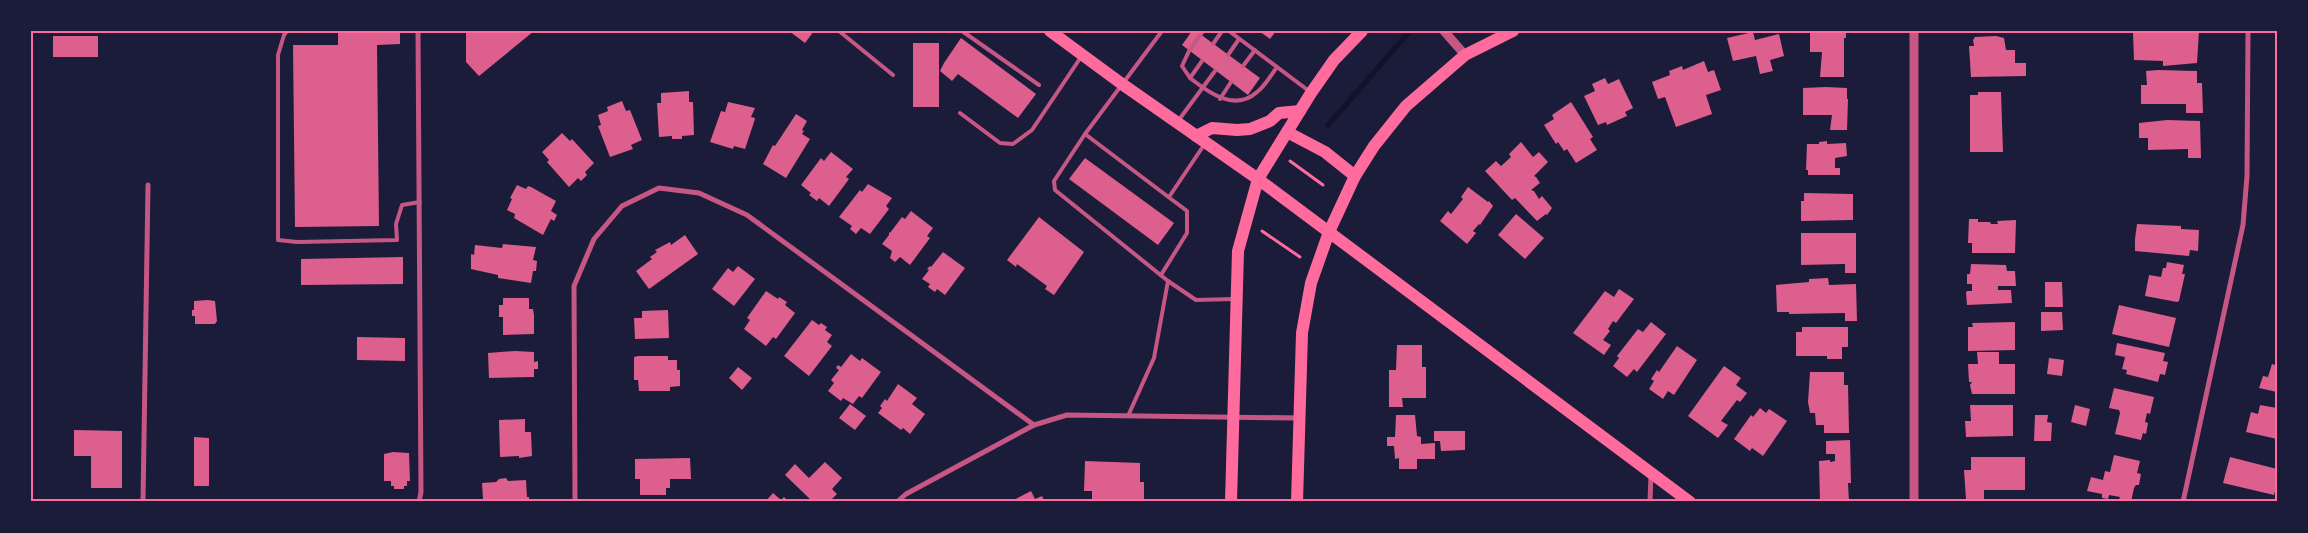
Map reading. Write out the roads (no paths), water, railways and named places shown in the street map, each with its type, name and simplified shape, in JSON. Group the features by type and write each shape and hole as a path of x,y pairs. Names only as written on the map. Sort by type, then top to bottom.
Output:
{"main road":[{"path":"1050,31 1258,179 1690,502"},
{"path":"1232,502 1238,251 1258,179 1311,92 1334,60 1362,31"},
{"path":"1297,502 1302,333 1310,283 1328,232 1355,176 1374,146 1406,106 1465,55 1513,31"},
{"path":"1201,139 1212,128 1250,129 1270,121 1279,113 1300,111"},
{"path":"1288,132 1324,152 1355,176"}],"street":[{"path":"418,31 421,492 419,502"},
{"path":"1444,31 1465,55"},
{"path":"1914,31 1914,502"},
{"path":"2183,502 2244,225 2247,176 2248,31"},
{"path":"143,502 148,185"},
{"path":"575,502 574,286 594,239 622,206 659,188 700,193 747,215 1034,425"},
{"path":"896,502 906,494 1034,425 1067,415 1299,418"},
{"path":"1650,502 1651,473"}],"lane":[{"path":"287,31 278,54 278,240 297,242 397,240 396,224 402,205 420,202"},
{"path":"839,31 893,75"},
{"path":"962,31 1039,85"},
{"path":"1162,31 1085,134 1054,181 1055,190 1168,281 1196,300 1236,299"},
{"path":"1203,31 1189,51 1182,66 1190,78 1220,99 1230,101 1250,97 1258,92 1277,67"},
{"path":"1213,44 1222,31"},
{"path":"1229,31 1311,92"},
{"path":"1228,55 1239,39"},
{"path":"1243,66 1255,50"},
{"path":"960,113 1000,143 1013,144 1032,130 1082,55"},
{"path":"1190,78 1202,61"},
{"path":"1177,123 1216,71"},
{"path":"1220,99 1231,82"},
{"path":"1085,134 1187,211 1187,233 1161,275"},
{"path":"1169,197 1201,139"},
{"path":"1128,416 1154,358 1168,281"}],"waterway":[{"path":"1328,125 1410,31"}]}
